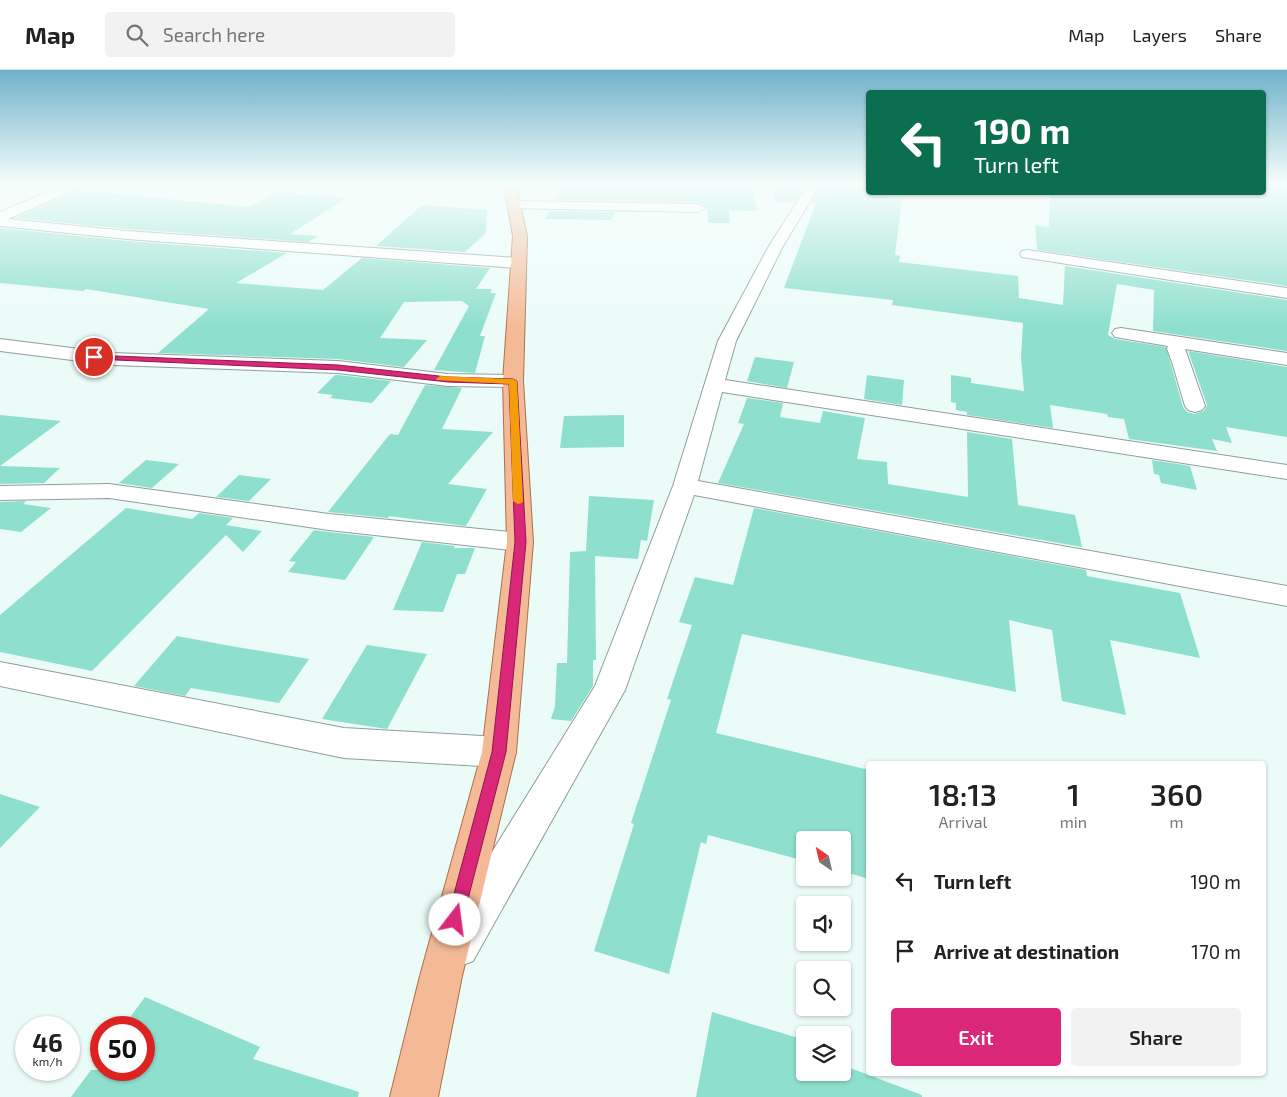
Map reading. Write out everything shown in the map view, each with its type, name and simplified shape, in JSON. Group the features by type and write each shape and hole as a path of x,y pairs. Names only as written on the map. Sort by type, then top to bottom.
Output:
{"main road":[{"path":"414,1097 440,976 499,752 520,542 513,381 519,233"}],"street":[{"path":"107,233 518,263"},
{"path":"440,976 609,690 686,486 727,341 784,233"},
{"path":"1027,254 1287,293"},
{"path":"1121,332 1287,359"},
{"path":"1179,342 1176,349 1182,362 1195,406"},
{"path":"0,346 112,359 338,367 448,380 513,381"},
{"path":"716,385 1287,472"},
{"path":"686,486 1287,596"},
{"path":"0,493 109,492 329,522 520,542"},
{"path":"0,674 344,742 499,752"}],"building":[{"path":"0,233 48,233 287,253 236,283 323,290 362,258 490,268 476,289 492,289 490,293 496,293 480,336 485,336 475,373 434,370 469,306 462,301 404,302 380,338 427,340 404,367 338,359 158,353 209,309 86,289 83,291 0,283"},
{"path":"182,233 292,233 290,234 318,236 308,242"},
{"path":"391,233 486,233 465,252 376,246"},
{"path":"805,233 898,233 895,255 900,256 899,262 1018,276 1019,298 1063,305 1065,266 1287,300 1287,351 1153,331 1154,290 1117,284 1108,335 1115,339 1166,347 1183,407 1187,412 1194,414 1204,411 1207,405 1188,351 1287,367 1287,437 1226,427 1232,443 1212,439 1217,451 1129,439 1124,419 1108,417 1107,414 1050,405 1053,428 967,415 967,412 956,410 956,403 951,402 951,375 971,378 971,383 1024,391 1021,358 1023,323 892,305 893,300 784,288"},
{"path":"1036,233 1287,233 1287,286 1037,250"},
{"path":"755,357 794,362 787,388 747,381"},
{"path":"335,375 391,381 372,403 330,398 333,395 317,393"},
{"path":"867,375 904,380 902,405 864,399"},
{"path":"425,385 462,388 442,429 493,432 448,484 487,489 466,526 389,516 388,518 328,512 390,434 398,435"},
{"path":"747,398 783,403 780,417 820,423 823,411 865,418 857,459 887,462 888,484 968,497 967,432 1012,439 1018,505 1075,515 1082,547 718,483 744,424 738,423"},
{"path":"0,415 61,421 0,466"},
{"path":"624,415 624,447 560,448 564,416"},
{"path":"146,460 179,464 152,488 119,483"},
{"path":"1152,460 1190,466 1197,490 1161,483 1159,475 1154,474"},
{"path":"0,466 60,468 44,483 0,484"},
{"path":"239,475 271,479 249,501 216,497"},
{"path":"589,496 654,500 647,541 641,540 638,559 595,556 596,660 593,660 593,686 571,721 551,719 555,706 557,663 567,663 570,552 586,551"},
{"path":"26,501 23,504 51,508 21,532 0,529 0,502"},
{"path":"126,508 192,519 199,513 233,518 226,525 262,531 243,552 226,535 92,671 0,652 0,615"},
{"path":"754,508 1086,570 1087,576 1180,593 1200,658 1110,640 1126,715 1062,701 1052,630 1009,620 1016,692 742,634 716,733 866,769 866,878 851,874 851,831 796,831 796,859 708,835 706,844 701,842 669,974 594,951 634,824 631,823 671,700 667,699 692,625 679,622 695,577 733,585"},
{"path":"314,530 374,537 345,580 288,572 296,562 289,561"},
{"path":"422,542 455,546 454,548 475,548 465,574 457,574 443,612 393,610"},
{"path":"177,636 309,659 279,703 191,688 185,696 134,686"},
{"path":"367,645 427,654 387,729 322,719"},
{"path":"0,794 40,807 0,848"},
{"path":"145,997 260,1047 253,1059 359,1092 358,1097 71,1097 90,1071 90,1081 155,1081 155,1016 131,1016"},
{"path":"712,1012 796,1037 796,1081 851,1081 851,1068 866,1074 866,1076 871,1076 922,1095 922,1097 696,1097"}],"slow traffic":[{"path":"440,379 513,381 518,501"}],"route":[{"path":"94,357 338,367 448,380 513,381 520,542 499,752 455,920"}]}
